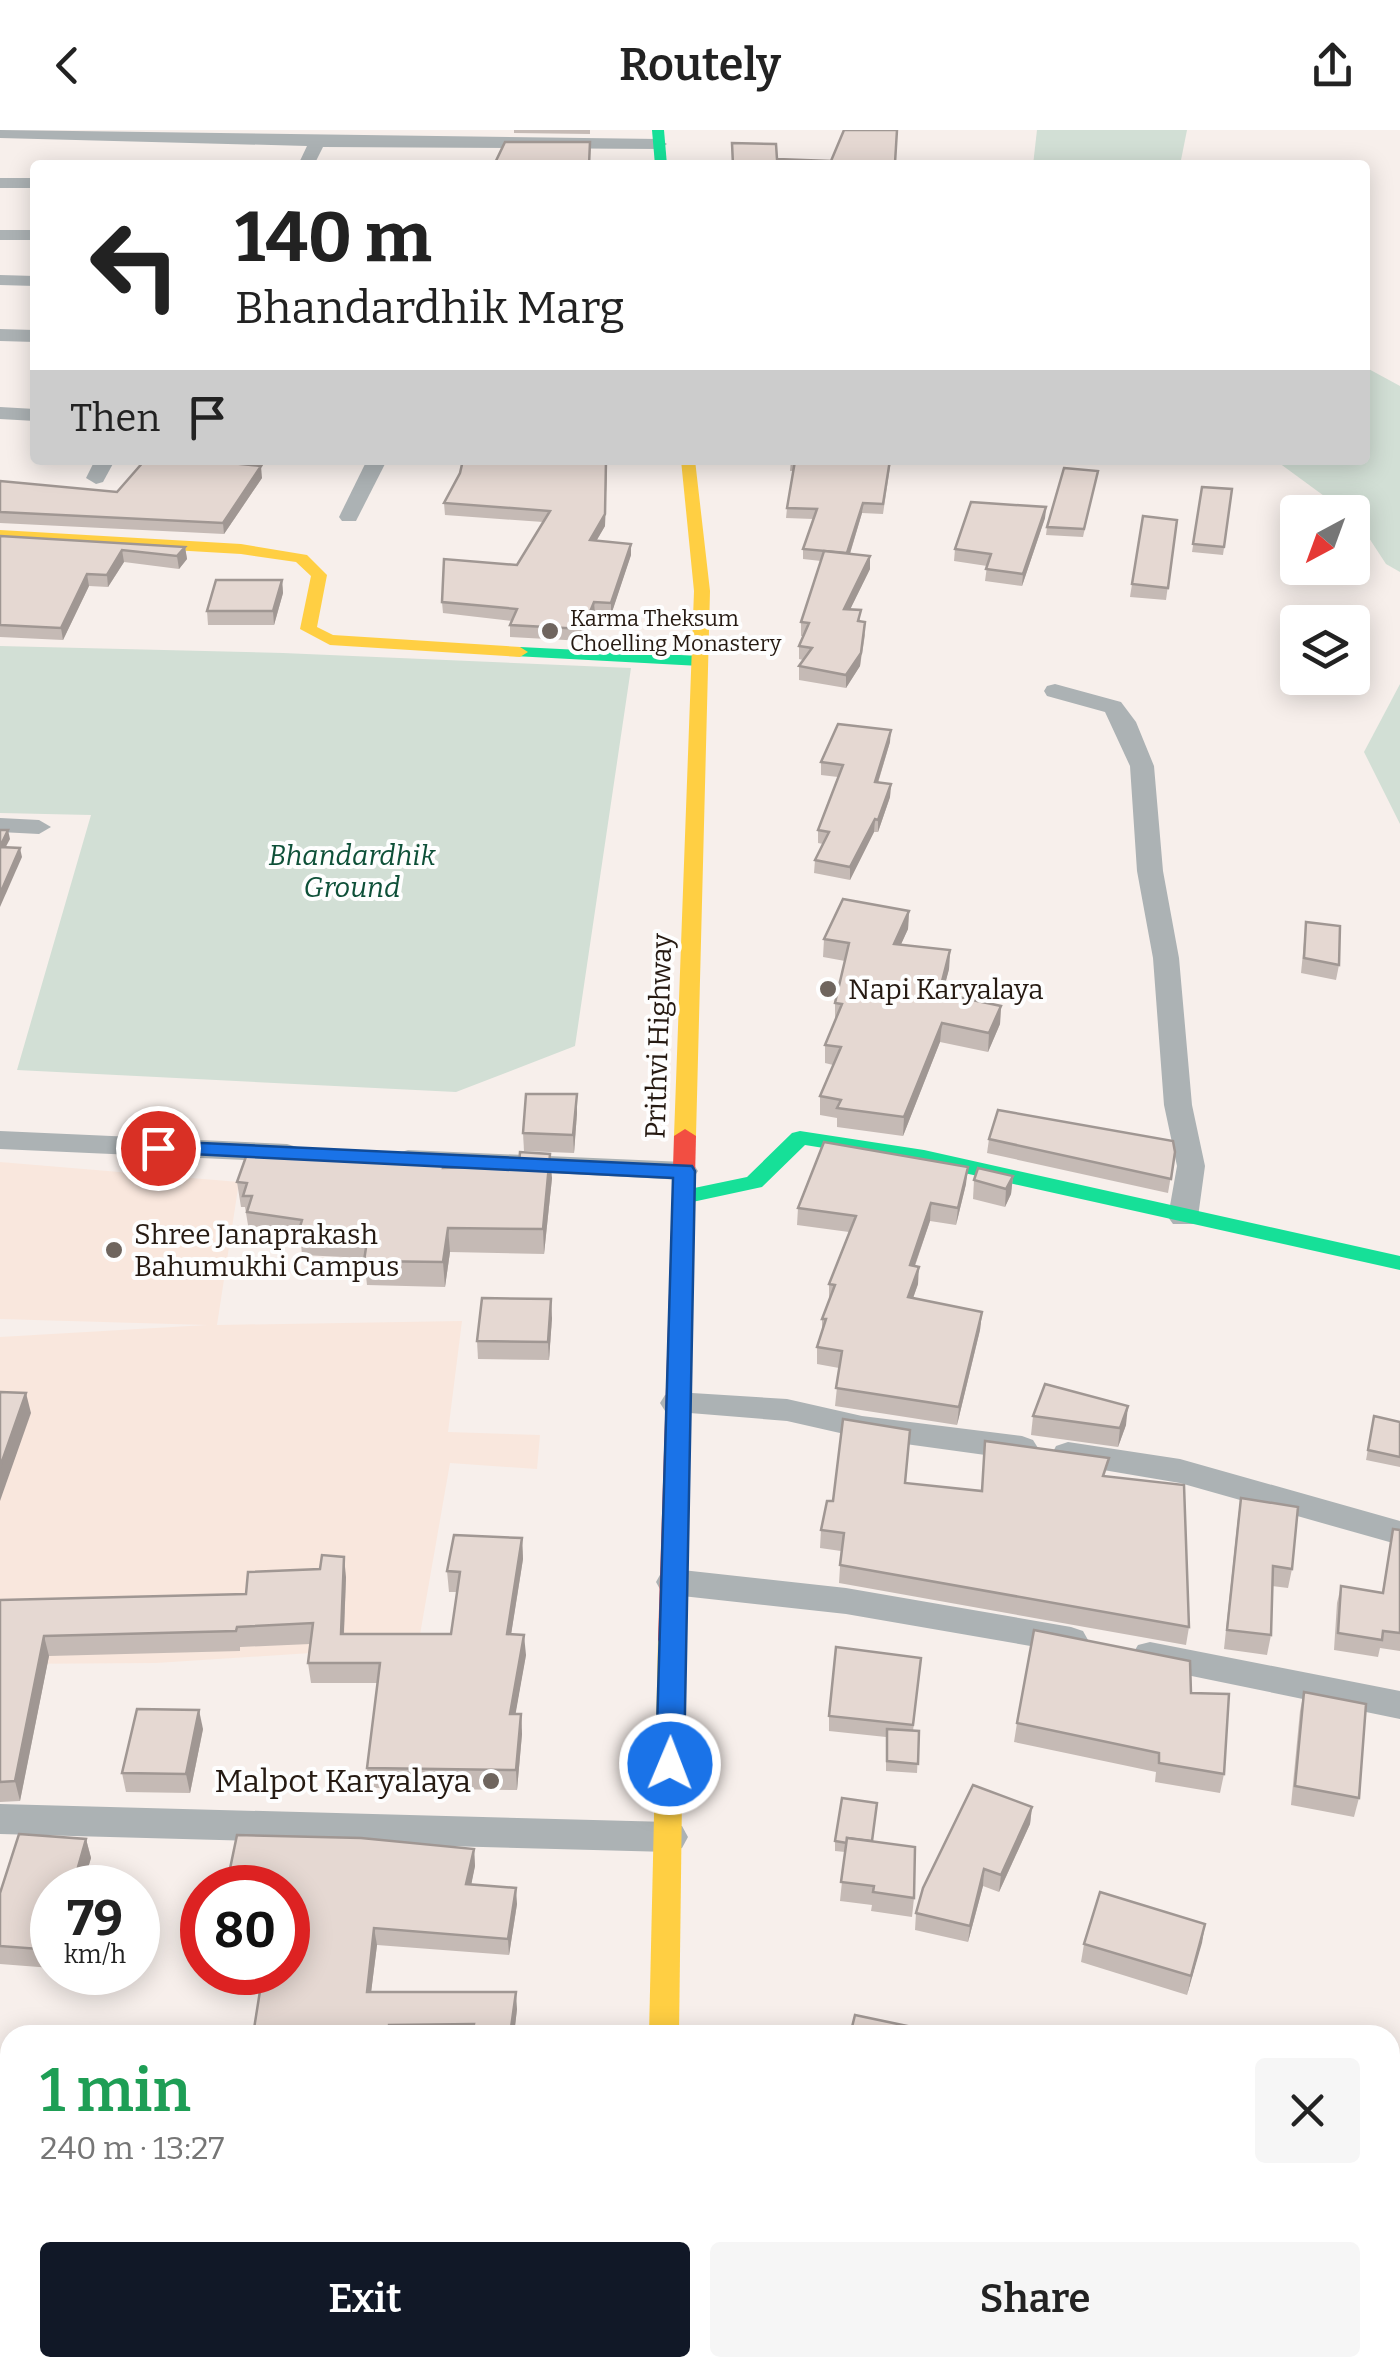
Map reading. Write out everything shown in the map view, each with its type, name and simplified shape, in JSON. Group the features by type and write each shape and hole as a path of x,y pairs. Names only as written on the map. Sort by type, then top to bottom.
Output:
{"main road":[{"name":"Prithvi Highway","path":"664,2025 676,1403 702,591 689,465"},
{"path":"0,535 242,549 301,558 319,575 308,629 330,640 362,645 700,661"},
{"path":"684,1184 754,1182 800,1138 924,1157 1400,1263"}],"street":[{"path":"0,133 659,146"},
{"path":"308,160 317,142"},
{"path":"0,182 30,183"},
{"path":"0,235 30,235"},
{"path":"0,280 30,280"},
{"path":"0,335 30,336"},
{"path":"0,414 30,415"},
{"path":"349,517 375,465"},
{"path":"1055,691 1112,707 1124,722 1142,766 1150,872 1166,958 1178,1105 1192,1166 1183,1217"},
{"path":"0,825 39,827"},
{"path":"0,1140 317,1154"},
{"path":"376,1157 684,1184"},
{"path":"676,1403 787,1410 862,1427 1180,1471 1400,1534"},
{"path":"673,1582 846,1600 1400,1705"},
{"path":"0,1819 669,1837"}],"shaded area":[{"path":"0,1162 239,1182 217,1325 462,1321 448,1432 540,1435 537,1469 450,1463 418,1646 156,1663 0,1664 0,1337 207,1325 0,1319"}],"green space":[{"path":"1037,130 1187,130 1181,160 1034,160"},
{"path":"1370,370 1400,386 1400,572 1386,564 1370,540 1370,495 1323,495 1282,465 1370,465"},
{"name":"Bhandardhik Ground","path":"0,646 631,668 575,1046 456,1092 17,1070 91,815 0,813"},
{"path":"1400,684 1400,824 1364,752"}],"building":[{"path":"844,130 897,130 895,160 831,160"},
{"path":"505,142 590,142 589,160 496,160"},
{"path":"732,143 776,144 777,159 804,160 733,160"},
{"path":"141,465 261,466 223,523 0,512 0,481 117,492"},
{"path":"462,465 606,465 605,514 590,540 631,544 611,603 594,602 583,629 510,625 517,609 442,602 444,559 517,565 550,511 444,503"},
{"path":"794,465 889,465 883,504 863,503 847,553 803,549 817,509 787,508"},
{"path":"1064,468 1098,471 1084,529 1047,527"},
{"path":"1202,487 1232,489 1224,547 1193,544"},
{"path":"971,502 1046,507 1023,574 986,569 991,554 955,549"},
{"path":"1143,516 1177,520 1168,588 1132,584"},
{"path":"0,536 185,547 177,556 122,550 107,575 87,574 61,628 0,625"},
{"path":"824,551 870,556 844,609 861,610 858,621 865,622 861,653 846,675 799,666 812,648 799,646 809,623 801,622"},
{"path":"216,580 282,580 273,611 207,611"},
{"path":"838,724 891,730 875,782 891,784 878,820 875,819 850,867 815,860 829,832 818,830 843,765 821,762"},
{"path":"0,830 8,830 0,847"},
{"path":"0,847 20,848 0,894"},
{"path":"843,899 909,911 894,944 950,950 939,993 1001,1006 989,1033 942,1023 904,1117 837,1108 841,1100 820,1096 841,1047 825,1045 842,1004 835,1003 849,943 824,939"},
{"path":"1306,922 1340,926 1339,965 1304,958"},
{"path":"526,1094 577,1094 573,1135 523,1133"},
{"path":"998,1110 1173,1141 1171,1179 989,1139"},
{"path":"824,1142 968,1167 958,1208 931,1203 910,1265 919,1267 908,1297 982,1312 959,1407 836,1388 842,1351 817,1347 826,1319 822,1319 835,1285 829,1284 856,1216 798,1208"},
{"path":"248,1151 445,1160 443,1168 519,1166 520,1152 550,1154 543,1229 448,1228 443,1262 364,1261 368,1234 299,1230 302,1220 247,1212 252,1196 243,1196 247,1183 237,1182"},
{"path":"978,1168 1013,1176 1006,1189 974,1180"},
{"path":"482,1298 551,1299 548,1342 477,1341"},
{"path":"1045,1384 1128,1406 1120,1428 1033,1416"},
{"path":"0,1392 26,1393 0,1467"},
{"path":"1374,1416 1400,1422 1400,1457 1368,1450"},
{"path":"843,1419 910,1430 905,1483 982,1491 985,1441 1109,1458 1103,1476 1184,1485 1189,1627 840,1565 844,1533 821,1530 827,1501 833,1501"},
{"path":"1241,1498 1298,1507 1292,1569 1273,1566 1271,1635 1227,1630"},
{"path":"1393,1529 1400,1530 1400,1633 1383,1631 1382,1640 1338,1633 1341,1586 1383,1593"},
{"path":"454,1535 522,1538 507,1634 524,1635 510,1714 521,1714 516,1770 367,1768 380,1663 308,1663 313,1623 237,1627 236,1631 44,1636 15,1781 0,1782 0,1600 246,1594 248,1572 320,1569 322,1555 344,1557 341,1634 451,1634 460,1572 447,1571"},
{"path":"1034,1630 1190,1661 1191,1693 1229,1694 1224,1774 1159,1763 1159,1753 1017,1723"},
{"path":"836,1647 921,1658 913,1725 829,1716"},
{"path":"1304,1692 1366,1704 1359,1798 1295,1786"},
{"path":"137,1709 199,1710 186,1774 122,1773"},
{"path":"887,1729 919,1731 918,1764 887,1761"},
{"path":"973,1785 1032,1807 1001,1875 984,1869 970,1926 916,1913 923,1888"},
{"path":"842,1798 877,1803 872,1841 835,1841"},
{"path":"19,1834 86,1839 79,1865 30,1865 30,1948 0,1946 0,1893"},
{"path":"237,1835 361,1838 474,1849 466,1884 516,1888 508,1939 374,1928 367,1992 516,1992 511,2025 255,2025 259,1995 310,1995 310,1865 231,1865"},
{"path":"847,1838 915,1847 914,1898 873,1892 874,1886 841,1882"},
{"path":"1100,1892 1205,1924 1191,1976 1084,1944"},
{"path":"855,2015 902,2025 852,2025"}],"traffic: fast":[{"path":"658,130 661,160"},
{"path":"520,652 700,661"},
{"path":"683,1197 754,1182 800,1138 924,1157 1400,1263"}],"traffic: slow":[{"path":"685,1136 702,591 689,465"},
{"path":"0,535 241,549 301,558 319,575 308,629 330,640 520,652"},
{"path":"664,2025 671,1640"}],"traffic: jam":[{"path":"671,1640 685,1136"}],"place":[{"name":"Karma Theksum Choelling Monastery","path":"550,631"},
{"name":"Napi Karyalaya","path":"828,989"},
{"name":"Shree Janaprakash Bahumukhi Campus","path":"114,1250"},
{"name":"Malpot Karyalaya","path":"491,1781"}],"route":[{"path":"158,1148 684,1171 670,1764"}]}
